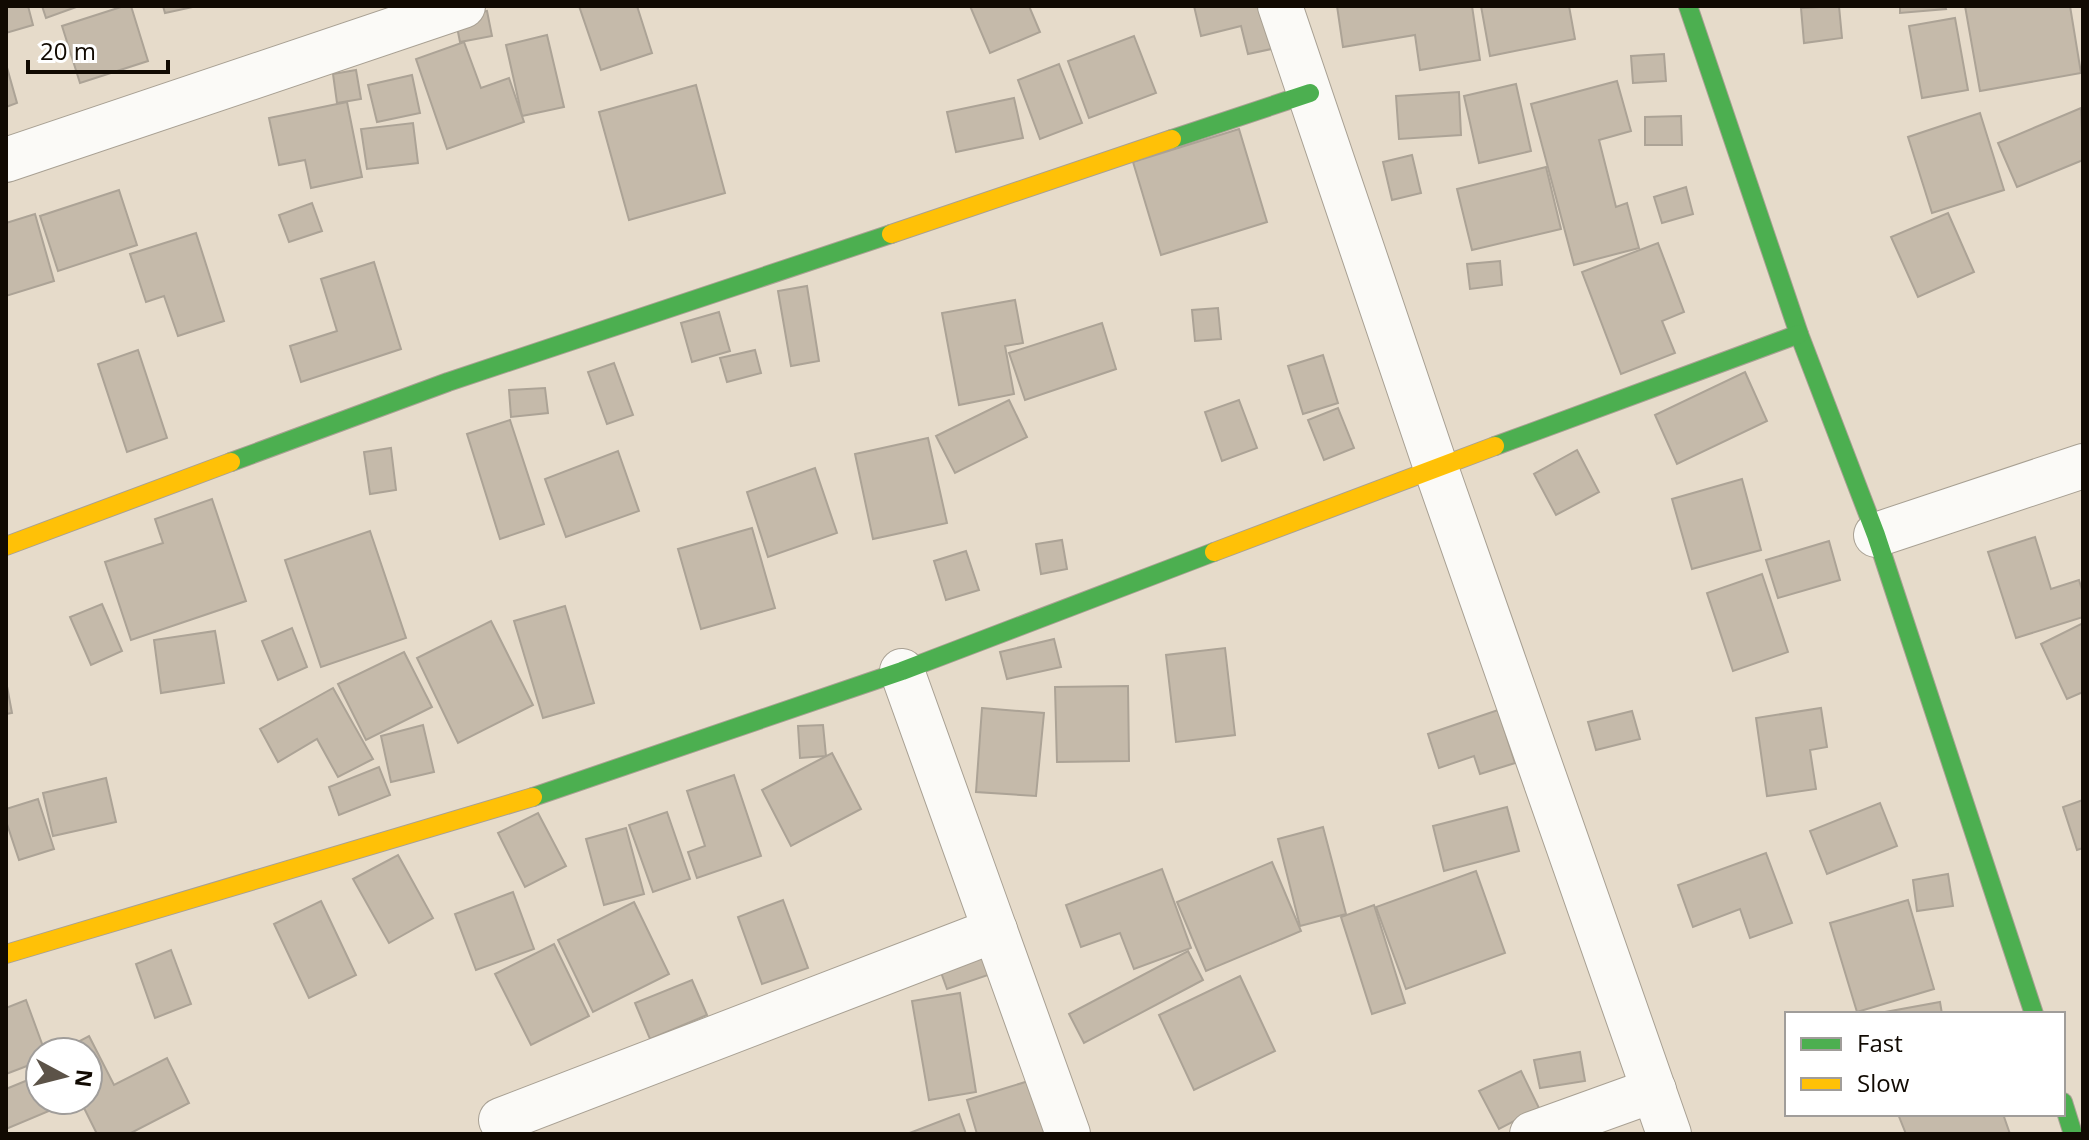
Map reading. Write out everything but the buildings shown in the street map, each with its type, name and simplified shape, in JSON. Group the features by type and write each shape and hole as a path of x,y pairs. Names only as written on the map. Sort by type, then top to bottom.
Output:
{"street":[{"path":"6,160 463,6"},
{"path":"1280,6 1436,468 1669,1134"},
{"path":"1688,6 1799,334 1876,535 2033,1012"},
{"path":"6,546 448,382 1310,93"},
{"path":"6,954 526,800 902,671 1799,334"},
{"path":"1876,535 2083,466"},
{"path":"902,671 1068,1134"},
{"path":"501,1120 995,930"},
{"path":"1532,1134 1654,1090"},
{"path":"2065,1108 2073,1134"}],"traffic: fast":[{"path":"1688,6 1799,334 1876,535 2033,1012"},
{"path":"1172,139 1310,93"},
{"path":"231,462 448,382 891,234"},
{"path":"1495,446 1799,334"},
{"path":"533,797 902,671 1214,552"},
{"path":"2065,1108 2073,1134"}],"traffic: slow":[{"path":"891,234 1172,139"},
{"path":"1214,552 1495,446"},
{"path":"6,546 231,462"},
{"path":"6,954 533,797"}]}
